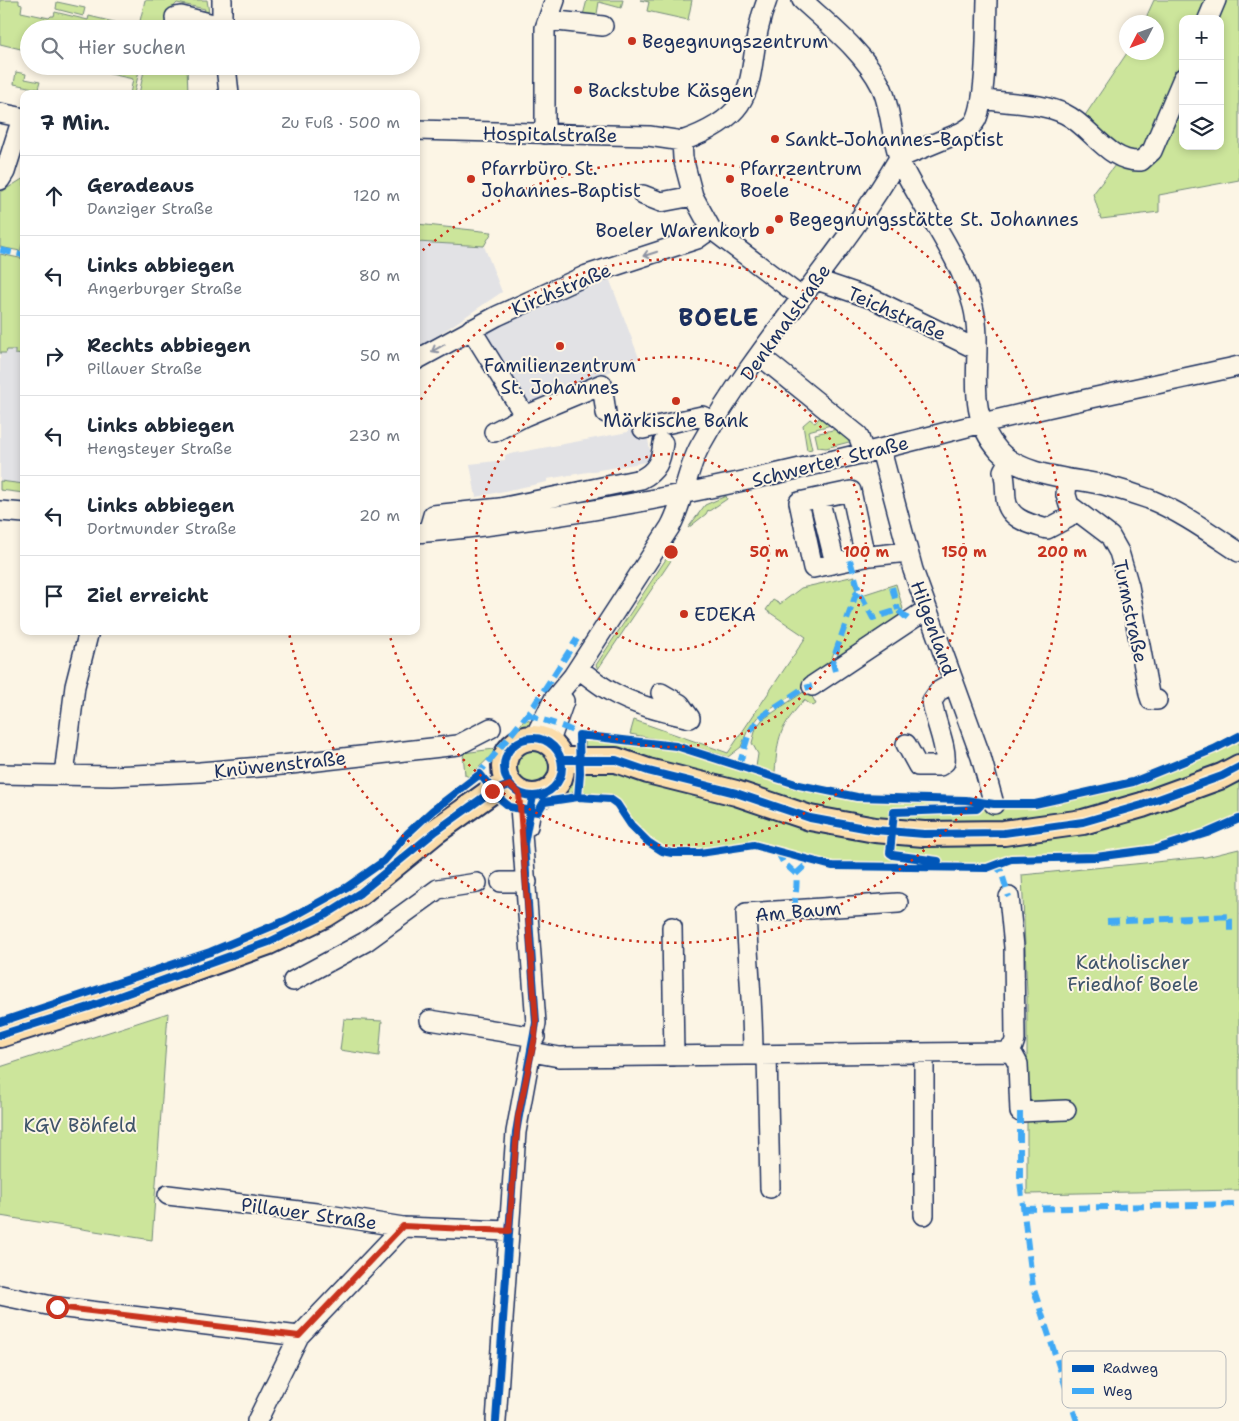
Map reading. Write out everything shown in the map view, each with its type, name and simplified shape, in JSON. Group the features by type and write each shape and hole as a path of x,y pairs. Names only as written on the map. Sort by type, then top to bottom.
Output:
{"main road":[{"path":"517,786 505,759 513,746 524,740 580,773 648,770 736,793 810,818 875,830 924,834 1004,833 1083,822 1222,776 1239,766"},
{"path":"0,1035 89,1007 269,942 324,915 360,893 436,831 492,791 517,786 549,792 551,755"}],"street":[{"path":"222,0 222,20"},
{"path":"546,134 545,28 555,0"},
{"path":"767,0 743,100 729,116 704,132 682,141 683,158 693,196 711,229 801,297"},
{"path":"802,0 862,58 881,86 899,158 960,275 973,306 976,349 976,408 982,424 998,451 1009,460 1030,469 1106,486 1149,499 1199,525 1239,552"},
{"path":"899,158 971,127 976,119 982,99 987,0"},
{"path":"1210,15 1216,0"},
{"path":"175,20 175,17 181,16 196,20"},
{"path":"548,20 603,26"},
{"path":"227,75 229,90"},
{"path":"982,99 1051,108 1080,123 1115,154 1127,160 1142,161 1152,152 1179,88"},
{"path":"0,113 20,117"},
{"path":"0,180 6,152 20,124"},
{"name":"Hospitalstraße","path":"420,130 649,136 682,141"},
{"name":"Denkmalstraße","path":"551,755 575,673 670,527 684,492 694,459 715,422 759,355 801,297 817,280 899,158"},
{"path":"643,195 661,202 693,196"},
{"name":"Kirchstraße","path":"420,358 471,329 587,275 697,239 711,229"},
{"name":"Teichstraße","path":"817,280 873,299 976,349"},
{"path":"471,329 525,416"},
{"name":"Hilgenland","path":"759,355 858,436 873,452 926,610 981,756 994,804"},
{"name":"Schwerter Straße","path":"422,533 500,516 602,508 746,482 982,424 1239,366"},
{"path":"494,432 525,416 602,384 606,413"},
{"path":"643,429 702,416 715,422"},
{"path":"500,516 600,487 640,479 653,473 661,457 663,443"},
{"path":"1009,460 1003,472 1006,501 1018,520 1047,530 1068,518 1075,510 1069,505 1066,495 1067,478"},
{"path":"600,487 602,508"},
{"path":"865,557 851,491 799,502 813,568 865,557 908,552"},
{"name":"Turmstraße","path":"1075,510 1110,536 1119,552 1129,586 1149,694 1151,700 1156,700"},
{"path":"0,511 20,513"},
{"path":"812,686 926,610"},
{"path":"64,775 75,686 88,635"},
{"path":"575,673 625,699 665,713 690,718 680,704 661,693"},
{"path":"906,744 918,766 940,766 945,762 946,756 934,719 932,701 938,692 953,683"},
{"name":"Knüwenstraße","path":"0,774 99,776 200,772 291,764 458,745 491,728"},
{"path":"496,1421 518,1117 533,1044 534,986 524,844 517,786"},
{"path":"501,882 527,882"},
{"path":"293,981 365,942 438,889 477,883"},
{"path":"1009,897 1014,947 1012,1045 1018,1064 1020,1112 1066,1110"},
{"name":"Am Baum","path":"770,1188 760,1055 750,1000 746,913 898,904"},
{"path":"672,927 674,1056"},
{"path":"430,1020 533,1044 559,1057 993,1054 1012,1045"},
{"path":"924,1053 924,1215"},
{"name":"Pillauer Straße","path":"168,1195 316,1213 403,1226 509,1231"},
{"path":"257,1421 299,1336 403,1226"},
{"path":"0,1295 57,1307 299,1336"}],"shaded area":[{"path":"420,242 484,246 502,292 420,347"},
{"name":"Familienzentrum St. Johannes","path":"608,275 639,358 526,411 477,334"},
{"path":"0,292 20,296 20,484 0,481"},
{"path":"640,426 647,434 652,461 547,479 547,482 476,497 470,464 505,460 505,455 628,432 628,427"}],"green space":[{"path":"0,0 19,0 19,4 22,5 21,12 49,18 54,16 55,12 88,20 20,20 20,49 0,44"},
{"path":"145,0 207,0 210,19 200,17 205,9 177,3 169,12 170,20 140,20"},
{"path":"587,0 623,0 621,8 599,2 596,20 582,19"},
{"path":"640,0 692,0 688,20 647,11 649,2"},
{"path":"1154,0 1239,0 1239,180 1159,195 1159,212 1101,219 1093,194 1115,165 1126,160 1080,123 1122,60 1164,60 1164,15 1147,15"},
{"path":"57,2 85,8 83,16 56,9"},
{"path":"89,16 106,20 88,20"},
{"path":"16,72 20,73 20,75 26,75 25,79 40,82 38,89 14,84"},
{"path":"115,75 138,75 135,90 131,90 133,79"},
{"path":"143,75 187,75 188,90 140,90"},
{"path":"20,180 20,251 0,247 0,191"},
{"path":"420,224 492,232 484,246 420,242"},
{"path":"0,254 20,258 20,355 15,354 15,350 7,350 6,353 0,353"},
{"path":"820,417 831,425 808,431 812,449 807,450 803,425 810,419 815,423"},
{"path":"837,429 849,439 849,442 826,448 818,447 815,434"},
{"path":"0,481 20,484 20,492 0,490"},
{"path":"726,496 727,499 708,510 706,514 688,528 705,505"},
{"path":"670,553 674,556 598,669 596,665"},
{"path":"855,576 853,583 859,596 896,584 903,609 897,613 902,617 836,661 841,644 837,642 828,671 761,714 747,732 741,747 728,757 693,746 630,734 634,720 728,753 806,637 766,610 773,600 780,604 801,588"},
{"path":"808,689 816,704 813,706 804,700 789,718 781,733 777,749 775,772 756,767 758,754 752,743 756,728 762,720"},
{"path":"525,719 536,724 530,730 509,740"},
{"path":"1239,736 1239,819 1207,833 1155,849 1096,857 1011,859 987,868 832,866 754,845 700,853 672,853 662,851 648,842 631,825 614,801 605,797 578,797 586,738 676,746 799,785 857,797 1035,804 1133,782 1214,749"},
{"path":"533,748 546,754 552,767 546,780 533,786 520,780 514,767 520,754"},
{"path":"497,750 469,777 465,775 463,753"},
{"path":"574,778 575,787 572,793 553,795 565,783"},
{"name":"Katholischer Friedhof Boele","path":"1239,849 1239,1190 1027,1194 1027,993 1022,875 1206,857"},
{"name":"KGV Böhfeld","path":"168,1013 152,1240 0,1216 0,1067"},
{"path":"344,1019 382,1021 379,1056 340,1050"}],"marked path":[{"path":"0,250 20,254"},
{"path":"850,560 859,591 873,618 898,610 910,621"},
{"path":"892,587 898,610"},
{"path":"835,671 833,663 835,654 856,594 859,591"},
{"path":"477,776 531,710 577,639"},
{"path":"739,766 749,733 759,718 802,689 812,686"},
{"path":"527,714 567,728 579,735"},
{"path":"777,851 783,862 796,874"},
{"path":"795,910 796,874 811,860"},
{"path":"992,864 1001,871 1009,897"},
{"path":"1107,922 1230,916 1230,933"},
{"path":"1020,1112 1020,1181 1033,1287 1062,1375"},
{"path":"1024,1209 1239,1204"},
{"path":"1073,1408 1077,1421"}],"cycle path":[{"path":"578,797 580,773 579,735 676,746 799,785 857,797 966,800 994,804 1035,804 1133,782 1214,749 1239,736"},
{"path":"533,738 544,740 557,751 562,767 560,778 549,791 533,796 522,794 509,783 504,767 506,756 517,743 533,738"},
{"path":"561,760 616,760 648,771 736,793 810,818 875,830 924,834 1004,833 1083,822 1142,805 1222,776 1239,767"},
{"path":"0,1022 210,952 287,920 347,887 384,861 407,834 432,811 480,774 499,798 510,807 538,812 544,802 578,797 610,799 617,804 631,825 648,842 662,851 700,853 754,845 832,866 987,868 1011,859 1096,857 1156,849 1207,833 1239,819"},
{"path":"0,1035 89,1007 269,942 325,915 360,893 436,831 492,791 510,785"},
{"path":"496,1421 516,1132 536,1023 524,844 533,796"},
{"path":"938,861 890,853 894,812 977,809 980,806"}],"place":[{"name":"Begegnungszentrum","path":"632,41"},
{"name":"Backstube Käsgen","path":"578,90"},
{"name":"Sankt-Johannes-Baptist","path":"775,139"},
{"name":"Pfarrbüro St. Johannes-Baptist","path":"471,179"},
{"name":"Pfarrzentrum Boele","path":"730,179"},
{"name":"Begegnungsstätte St. Johannes","path":"779,219"},
{"name":"Boeler Warenkorb","path":"770,230"},
{"name":"Familienzentrum St. Johannes","path":"560,346"},
{"name":"Märkische Bank","path":"676,401"},
{"name":"EDEKA","path":"684,614"}],"district":[{"name":"BOELE","path":"719,318"}],"route":[{"path":"57,1307 299,1336 403,1226 509,1231 516,1132 535,1037 536,1022 519,793 510,785 492,791"}]}
